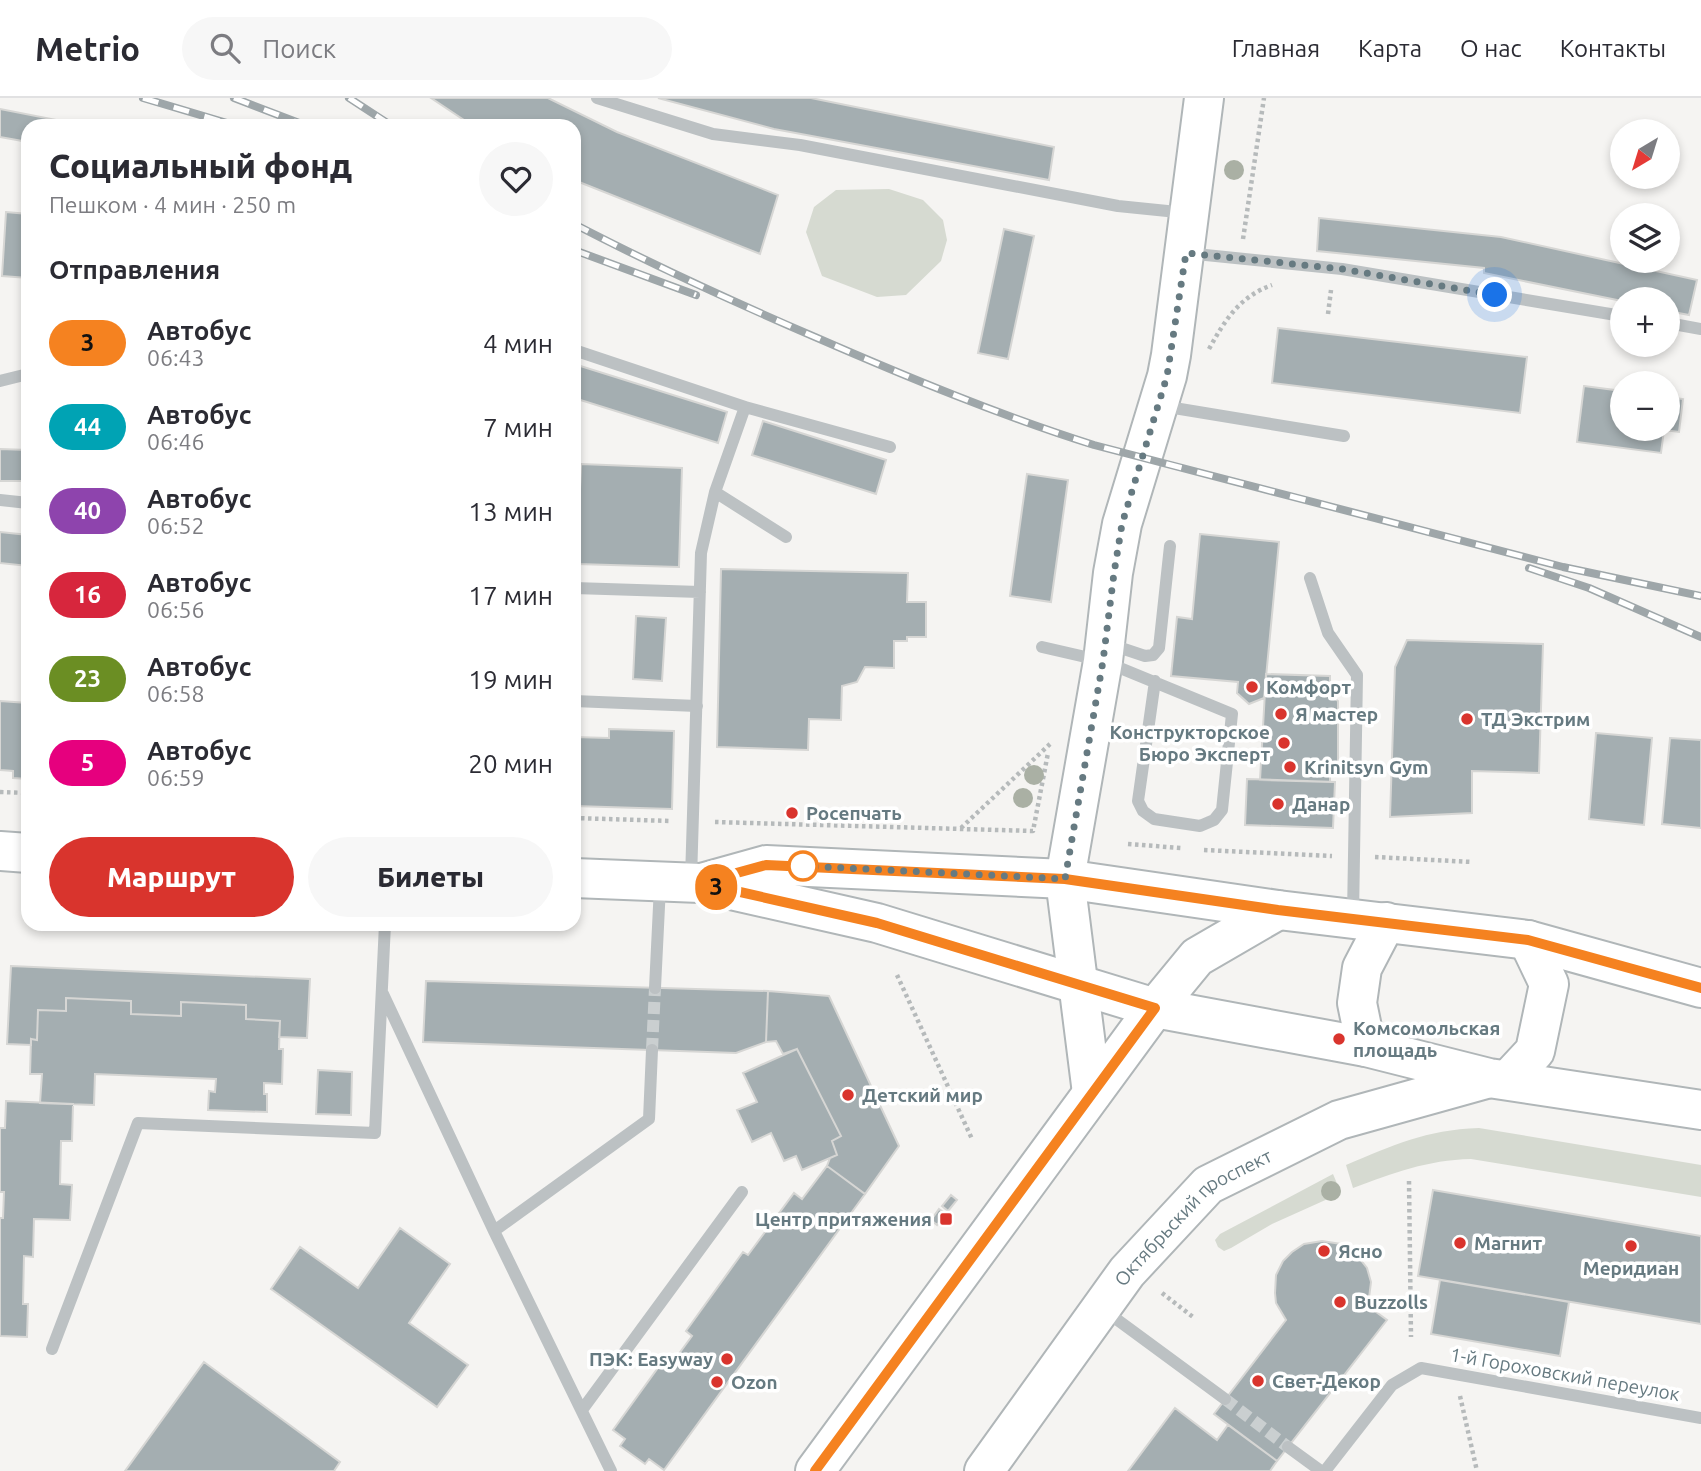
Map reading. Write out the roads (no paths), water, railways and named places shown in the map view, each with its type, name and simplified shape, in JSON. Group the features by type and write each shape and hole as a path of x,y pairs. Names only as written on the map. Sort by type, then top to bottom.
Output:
{"main road":[{"path":"1093,1093 1065,879 1104,652 1122,524 1167,376 1186,253 1204,98"},
{"path":"0,851 21,852"},
{"path":"684,883 766,865 1065,879 1278,910 1528,940 1701,988"},
{"path":"581,878 684,883 877,923 1155,1008 1366,1047 1498,1079 1701,1110"},
{"path":"815,1471 1155,1008 1197,957 1278,910"},
{"path":"1366,1047 1357,1003 1369,920"},
{"path":"1498,1079 1535,1051 1549,984 1528,940"},
{"name":"Октябрьский проспект","path":"984,1471 1127,1272 1208,1185 1339,1120 1498,1079"}],"street":[{"path":"597,98 713,134 813,148 1118,206 1190,214"},
{"path":"1186,253 1342,269 1610,314"},
{"path":"1680,325 1701,329"},
{"path":"581,352 745,407 890,447"},
{"path":"0,381 21,375"},
{"path":"1158,406 1344,436"},
{"path":"655,988 684,883 693,821 701,553 715,492 745,407"},
{"path":"715,492 786,537"},
{"path":"0,500 21,502"},
{"path":"1042,648 1153,655 1159,648 1170,546"},
{"path":"1310,578 1328,633 1357,675 1355,856 1369,920"},
{"path":"581,588 700,592"},
{"path":"1104,652 1155,681 1232,713 1222,810 1214,820 1200,825 1154,819 1143,811 1138,801 1155,681"},
{"path":"581,701 697,706"},
{"path":"52,1349 138,1123 375,1133 385,931"},
{"path":"382,991 494,1231 611,1471"},
{"path":"494,1231 649,1119 652,1050"},
{"path":"582,1410 742,1192"},
{"path":"1101,1308 1225,1399"},
{"name":"1-й Гороховский переулок","path":"1323,1471 1392,1385 1421,1368 1701,1418"},
{"path":"1289,1447 1323,1471"}],"tunnel":[{"path":"652,1050 655,988"},
{"path":"1225,1399 1288,1447"}],"railway":[{"path":"143,98 214,119"},
{"path":"234,98 289,119"},
{"path":"349,98 381,119"},
{"path":"581,228 694,283 884,367 953,395 1094,445 1563,567 1701,596"},
{"path":"581,253 696,295"},
{"path":"1529,568 1589,588 1701,637"}],"place":[{"name":"Комфорт","path":"1252,687"},
{"name":"Я мастер","path":"1281,714"},
{"name":"ТД Экстрим","path":"1467,719"},
{"name":"Конструкторское Бюро Эксперт","path":"1284,743"},
{"name":"Krinitsyn Gym","path":"1290,767"},
{"name":"Данар","path":"1278,804"},
{"name":"Росепчать","path":"792,813"},
{"name":"Комсомольская площадь","path":"1339,1039"},
{"name":"Детский мир","path":"848,1095"},
{"name":"Центр притяжения","path":"946,1219"},
{"name":"Магнит","path":"1460,1243"},
{"name":"Меридиан","path":"1631,1246"},
{"name":"Ясно","path":"1324,1251"},
{"name":"Buzzolls","path":"1340,1302"},
{"name":"ПЭК: Easyway","path":"727,1359"},
{"name":"Свет-Декор","path":"1258,1381"},
{"name":"Ozon","path":"717,1382"}]}
